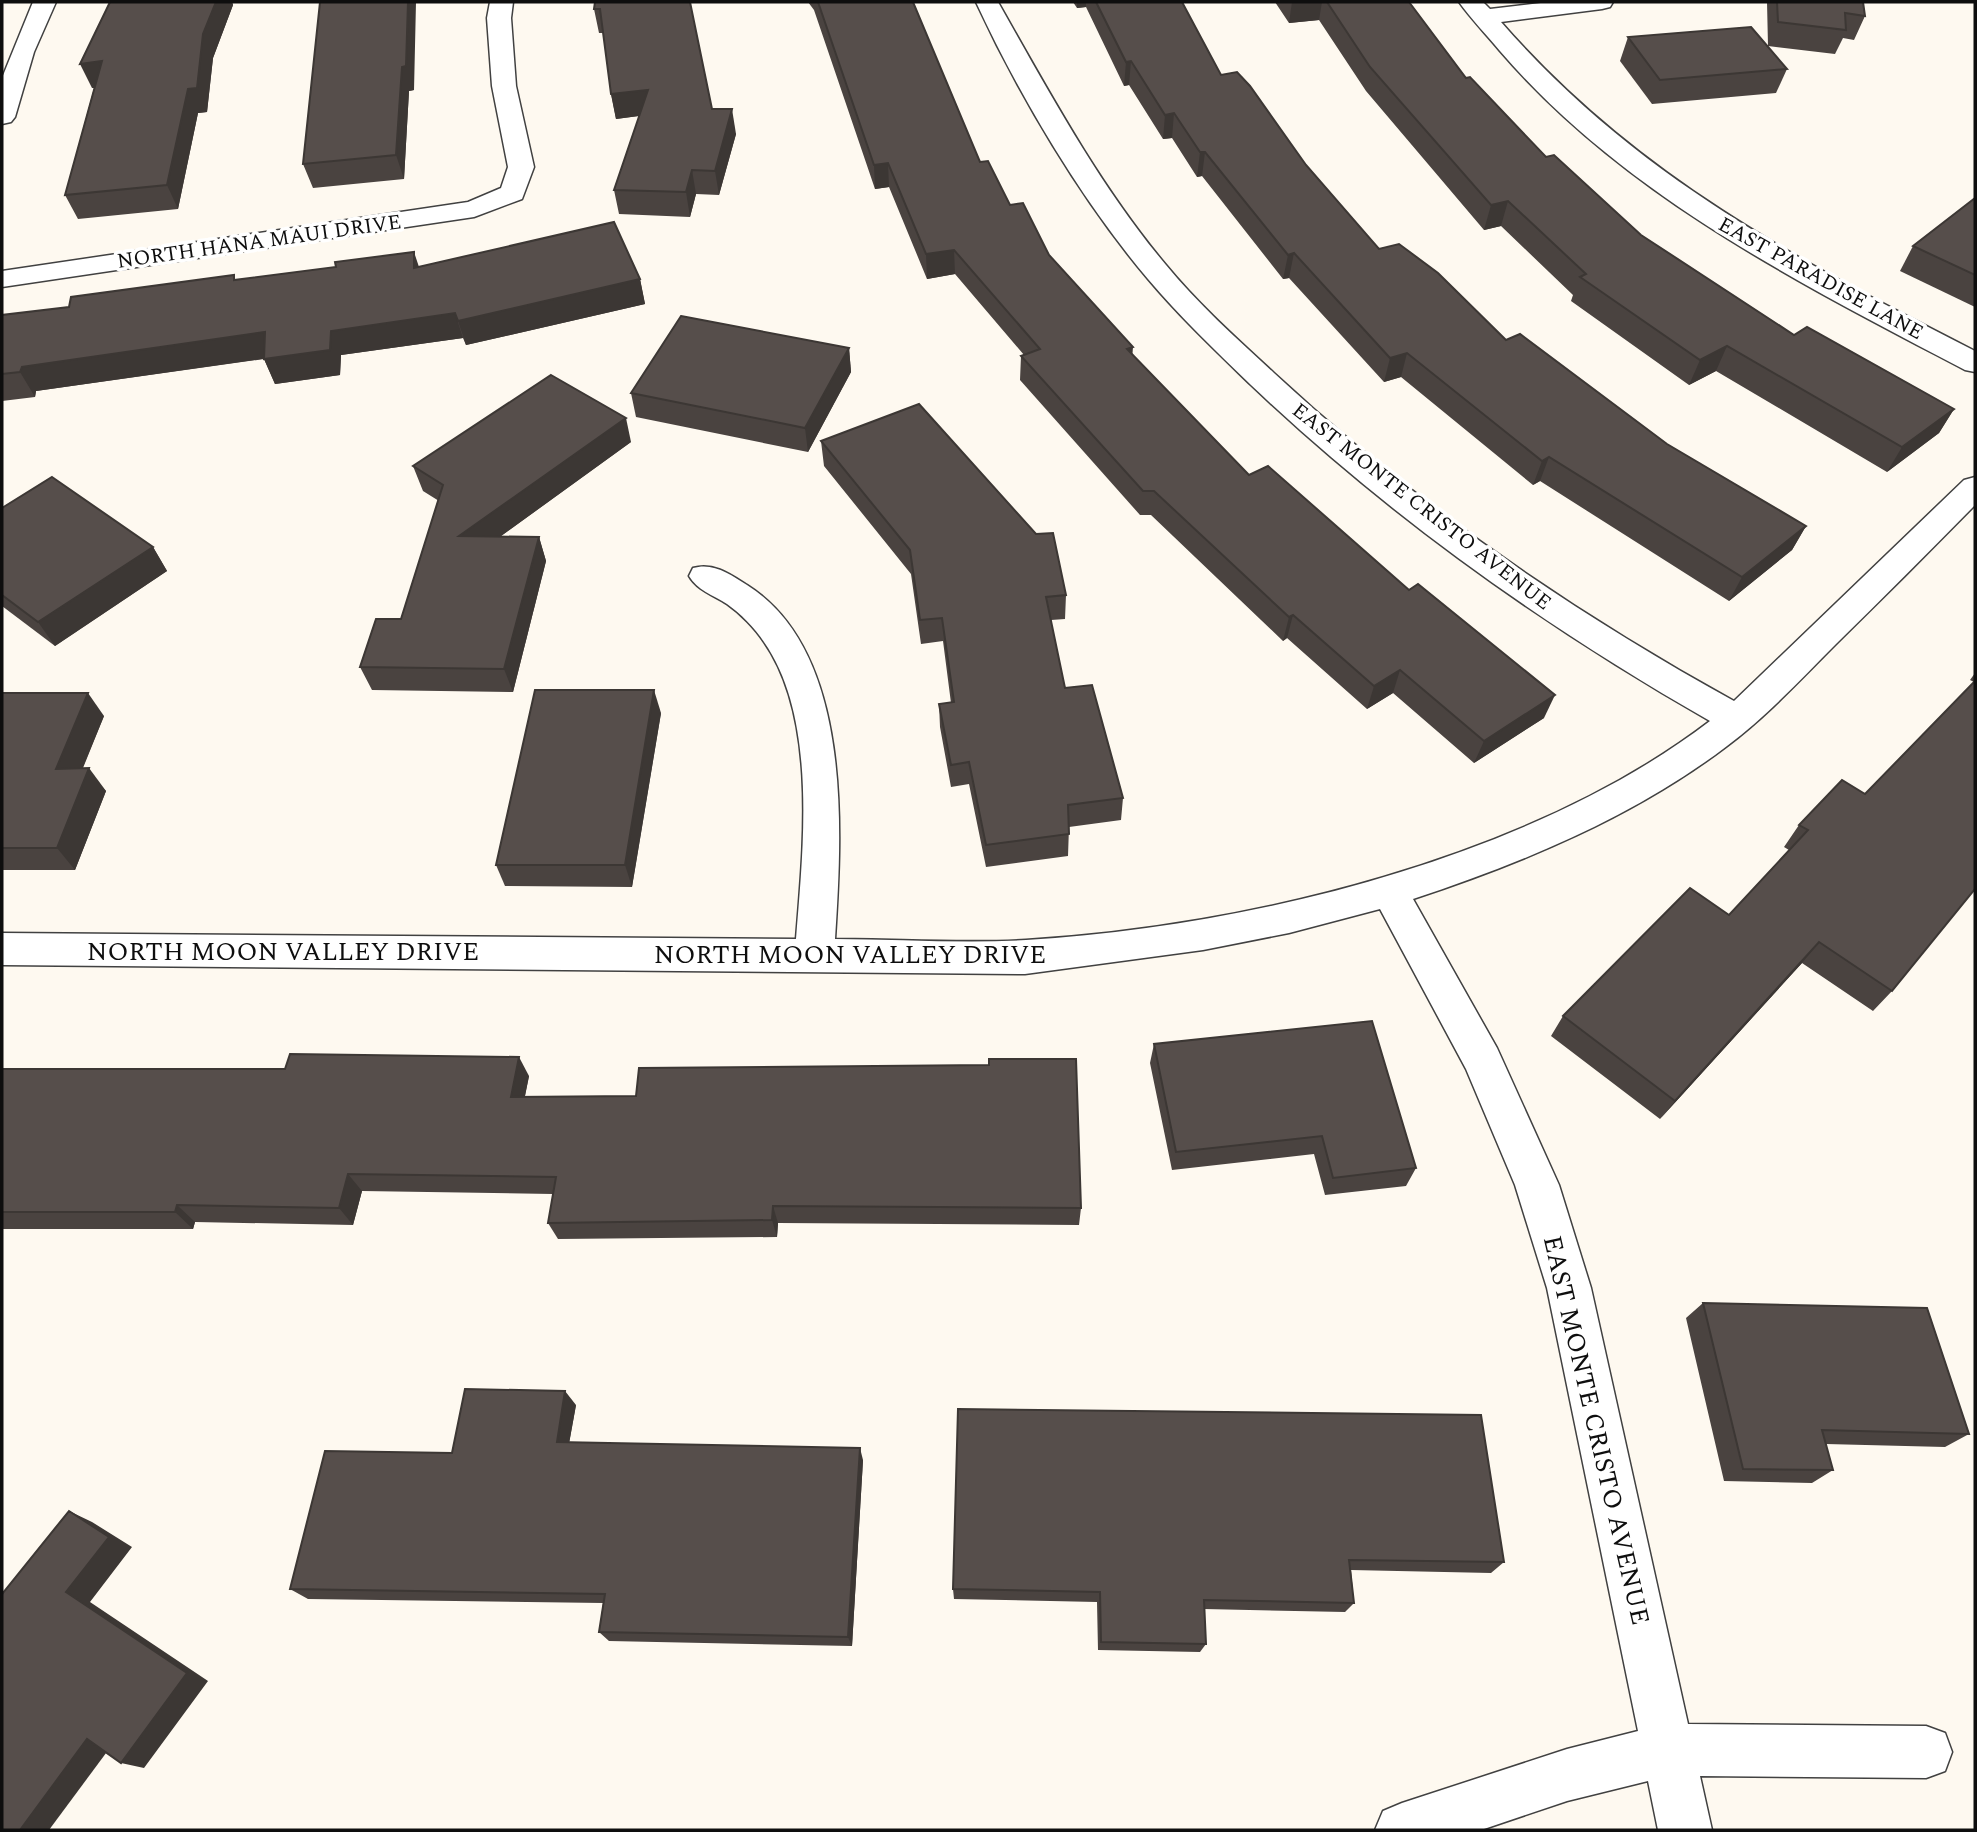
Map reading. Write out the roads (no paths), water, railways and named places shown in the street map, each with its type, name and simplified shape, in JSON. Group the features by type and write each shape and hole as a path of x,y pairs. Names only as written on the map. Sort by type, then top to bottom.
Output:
{"street":[{"path":"2,117 22,52 44,2"},
{"name":"NORTH HANA MAUI DRIVE","path":"2,279 474,209 513,193 521,167 504,86 499,18 501,2"},
{"name":"EAST MONTE CRISTO AVENUE","path":"987,2 1036,94 1088,179 1161,277 1312,425 1447,531 1559,612 1683,690 1736,719"},
{"name":"EAST PARADISE LANE","path":"1478,10 1602,2"},
{"name":"EAST PARADISE LANE","path":"1478,10 1560,100 1627,157 1779,260 1975,363"},
{"name":"NORTH MOON VALLEY DRIVE","path":"2,950 1025,957 1153,944 1340,907 1456,872 1578,817 1695,750 1777,683 1975,487"},
{"path":"705,576 746,601 792,657 812,723 822,821 814,955"},
{"name":"EAST MONTE CRISTO AVENUE","path":"1390,892 1483,1061 1537,1185 1569,1288 1685,1830"},
{"path":"1402,1830 1567,1775 1669,1750 1926,1752"}]}
